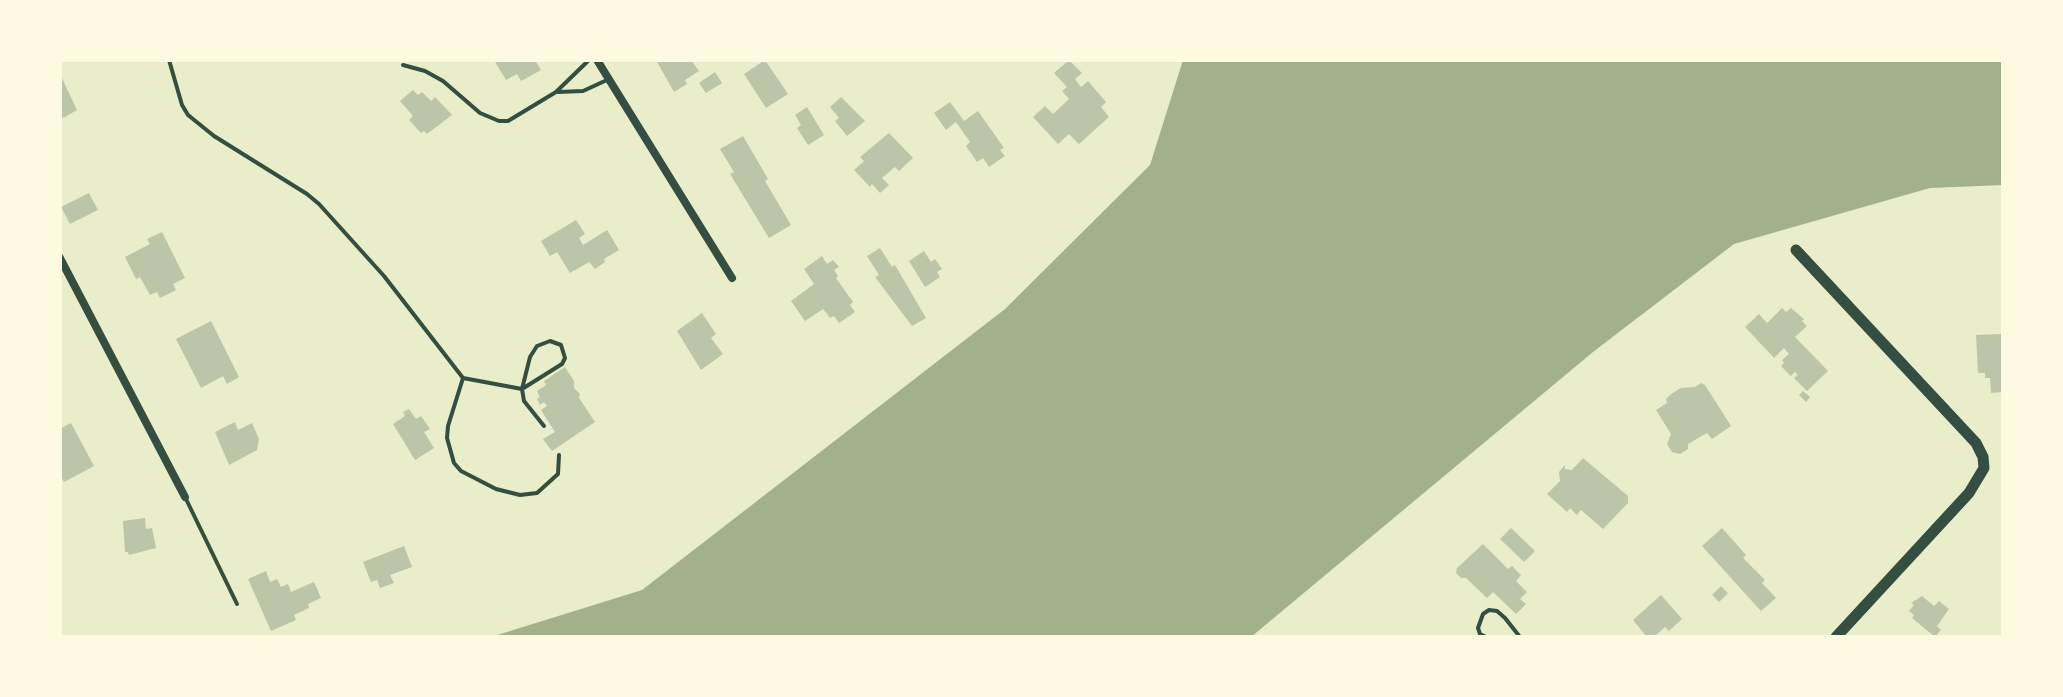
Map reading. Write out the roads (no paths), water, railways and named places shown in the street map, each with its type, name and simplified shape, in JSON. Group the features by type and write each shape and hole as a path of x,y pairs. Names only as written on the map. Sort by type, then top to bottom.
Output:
{"street":[{"path":"597,60 732,278"},
{"path":"1796,250 1976,443 1983,457 1984,468 1969,493 1836,637"},
{"path":"60,258 185,497"}],"lane":[{"path":"169,60 182,105 188,115 214,136 319,204 384,276 463,378 522,389 562,364 564,351 561,345 550,341 537,346 530,357 522,389 524,401 544,426"},
{"path":"403,65 425,71 443,81 480,113 499,121 508,121 556,92 589,60"},
{"path":"556,92 583,91 609,79"},
{"path":"463,378 447,438 461,471 496,489 520,495 537,493 558,474 559,455"},
{"path":"185,497 237,604"},
{"path":"1486,637 1480,634 1478,628 1483,614 1489,610 1497,611 1520,637"}]}
